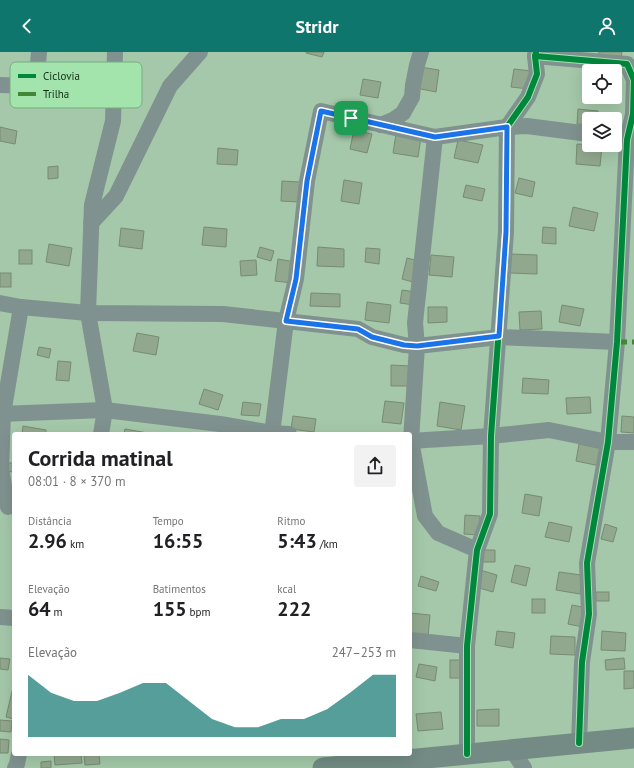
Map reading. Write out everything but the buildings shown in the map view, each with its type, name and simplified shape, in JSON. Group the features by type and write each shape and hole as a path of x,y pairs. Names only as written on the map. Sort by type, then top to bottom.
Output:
{"main road":[{"path":"323,768 372,759 467,754 634,738"}],"street":[{"path":"38,62 39,52"},
{"path":"115,52 115,62"},
{"path":"91,223 116,196 170,86 200,52"},
{"path":"381,125 393,120 403,113 412,97 417,65 421,52"},
{"path":"467,754 467,646 477,550 490,514 491,436 506,232 507,127 528,97 538,74 536,54 627,64 634,80 633,114 625,140 617,342 608,442 587,563 589,614 582,662 579,743"},
{"path":"0,85 10,85"},
{"path":"100,432 105,410 88,313 91,223 92,205 113,122 113,108"},
{"path":"272,432 286,321 296,279 307,181 321,111 435,137 507,127 527,126 582,133"},
{"path":"412,432 417,346 414,324 435,137"},
{"path":"0,303 21,307 88,313 223,314 358,329 372,337 404,345 417,346 499,336 617,342"},
{"path":"7,507 1,469 1,414 21,307"},
{"path":"1,414 105,410 220,424 262,432"},
{"path":"412,441 491,436 549,430 608,442 634,442"},
{"path":"412,446 425,516 438,533 477,550"},
{"path":"0,617 12,618"},
{"path":"412,640 467,646"},
{"path":"512,750 524,768"},
{"path":"15,768 19,756"}],"marked path":[{"path":"617,342 634,342"}],"cycle path":[{"path":"467,754 467,646 477,550 490,514 491,436 506,232 507,127 528,97 537,74 536,52"},
{"path":"535,56 627,64 634,80 633,114 627,140 617,342 608,442 587,563 589,614 582,662 579,743"}],"route":[{"path":"321,111 351,118 435,137 507,127 506,232 499,336 417,346 404,345 372,337 358,329 286,321 296,279 307,181 321,111"}]}
